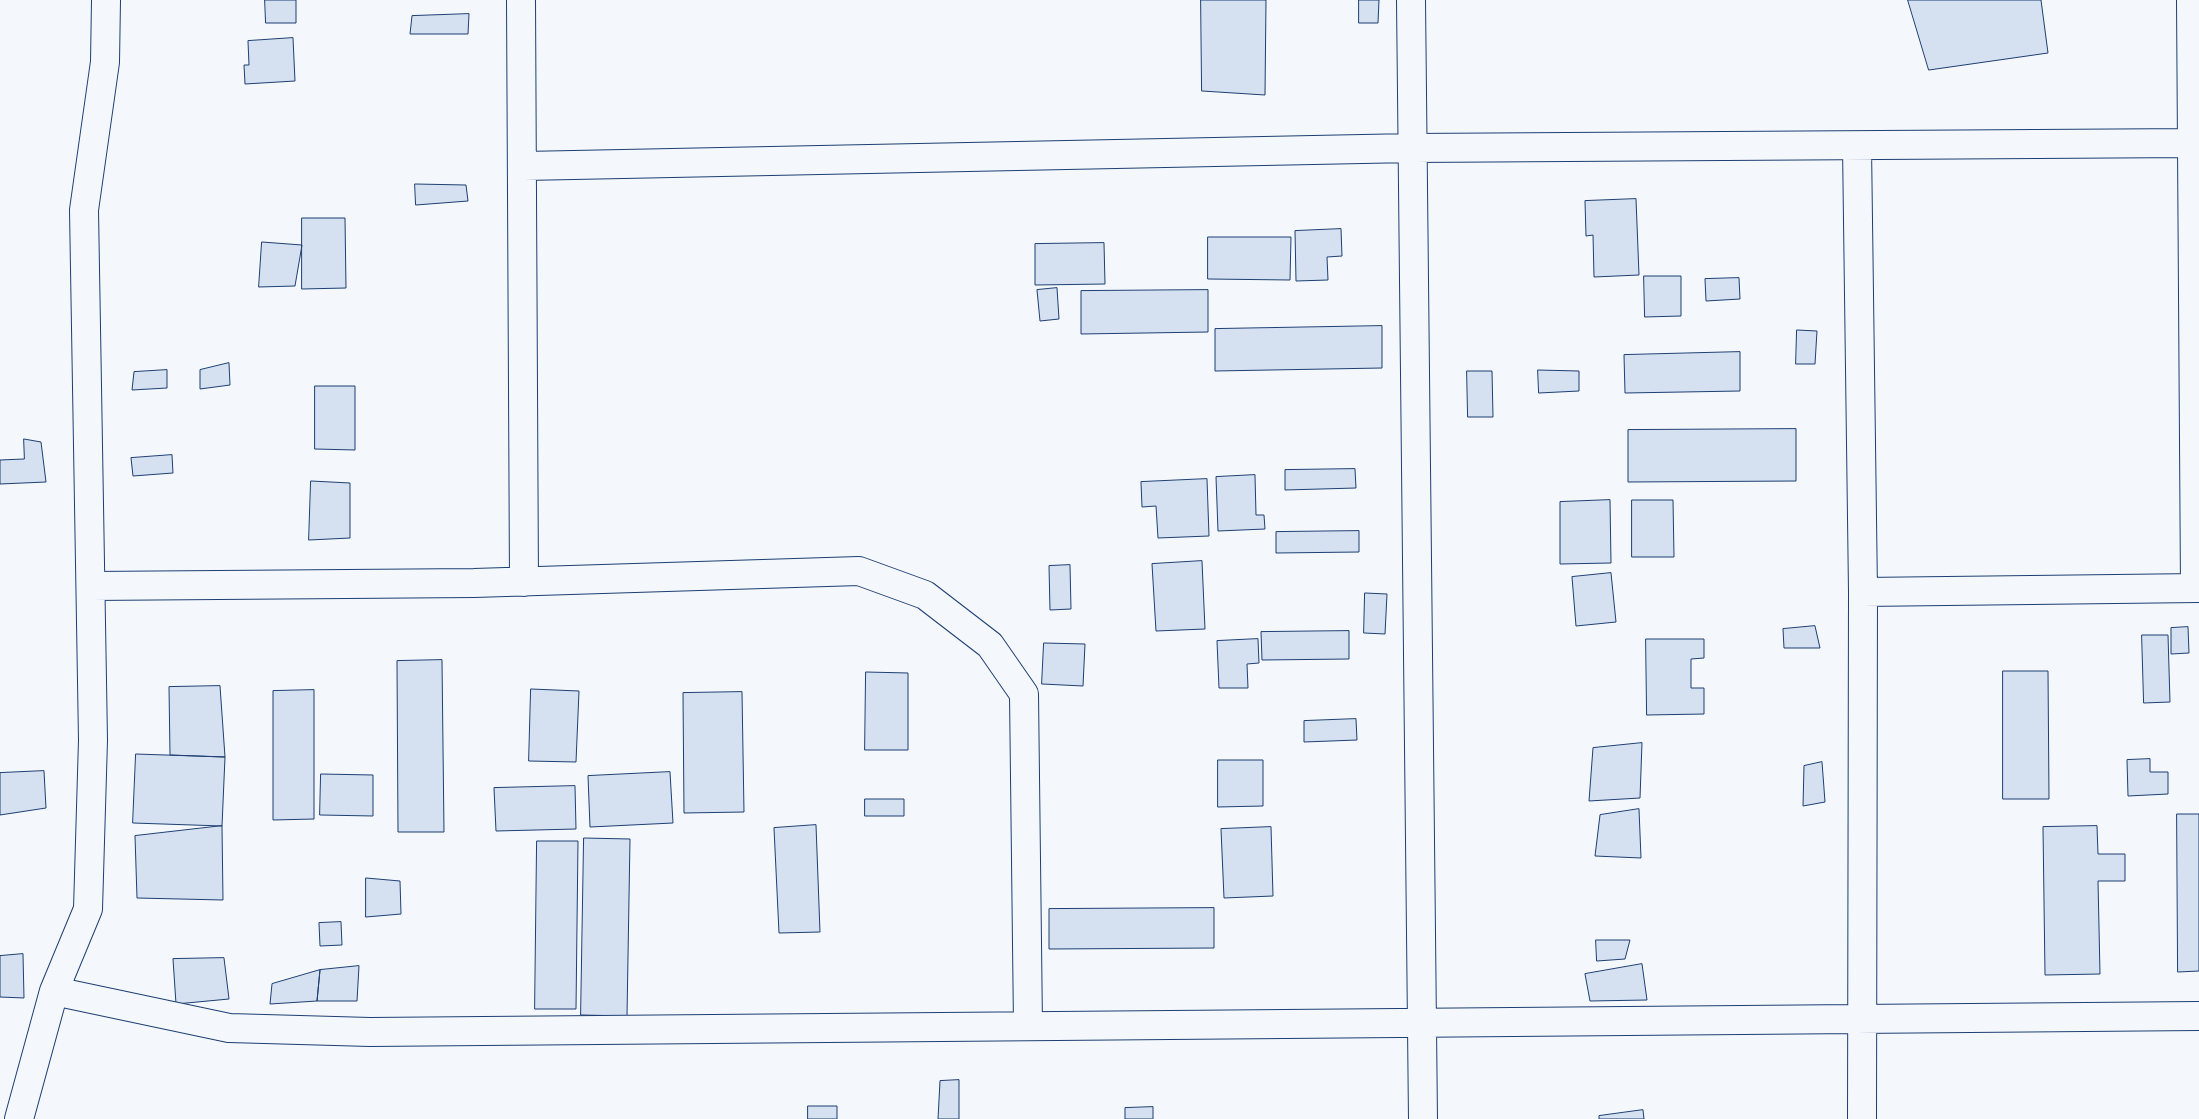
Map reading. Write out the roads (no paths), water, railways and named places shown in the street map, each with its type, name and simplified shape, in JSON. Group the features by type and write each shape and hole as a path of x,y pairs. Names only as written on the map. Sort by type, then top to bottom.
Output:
{"street":[{"path":"19,1119 54,991 88,909 93,740 84,210 105,62 106,0"},
{"path":"521,0 524,166 524,582"},
{"path":"1410,0 1423,1119"},
{"path":"1863,592 2197,588 2191,0"},
{"path":"524,166 1412,148 2192,143"},
{"path":"1857,146 1863,592 1862,1119"},
{"path":"91,586 524,582 859,571 925,595 990,645 1024,694 1028,1026"},
{"path":"54,991 229,1028 370,1032 2199,1016"}]}
